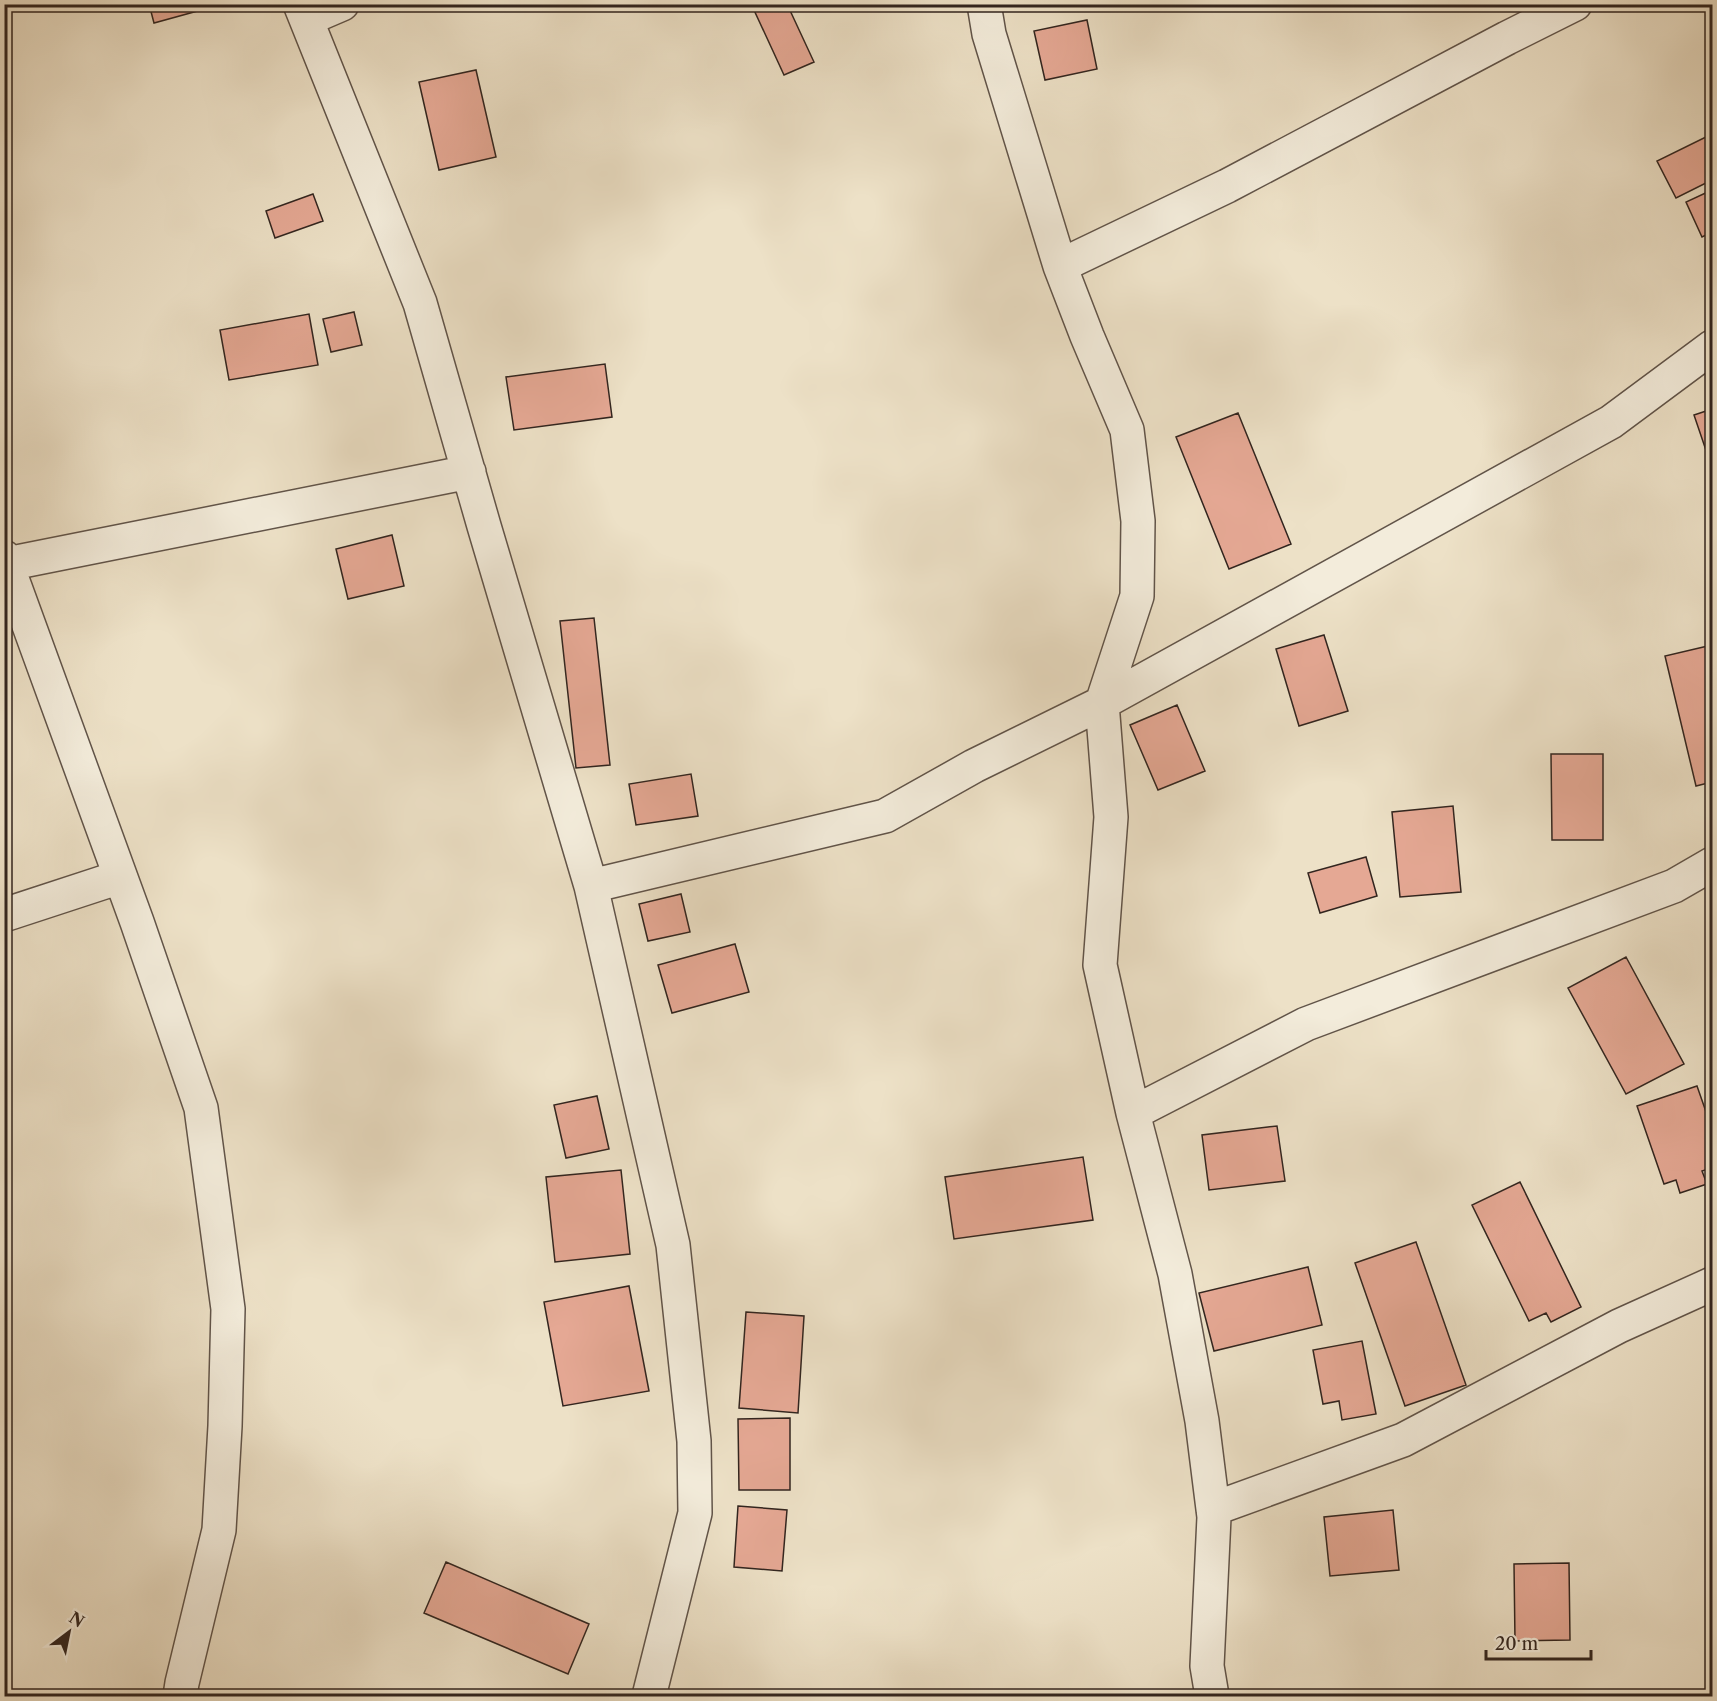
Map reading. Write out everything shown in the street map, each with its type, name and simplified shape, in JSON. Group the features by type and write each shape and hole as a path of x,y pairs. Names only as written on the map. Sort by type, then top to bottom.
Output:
{"street":[{"path":"342,4 304,12 420,303 591,886 673,1245 694,1442 695,1513 649,1696"},
{"path":"984,4 989,34 1060,266 1127,430 1138,521 1137,596 1102,703 1111,817 1100,964 1133,1113 1176,1274 1202,1421 1213,1509 1207,1666 1212,1696"},
{"path":"1060,266 1227,186 1575,4"},
{"path":"591,886 885,816 974,766 1102,703 1611,422 1713,346"},
{"path":"180,1696 219,1530 225,1426 228,1309 201,1108 6,560 469,472"},
{"path":"1133,1113 1306,1024 1674,886 1713,864"},
{"path":"4,915 120,877"},
{"path":"1213,1509 1403,1440 1619,1326 1713,1284"}],"building":[{"path":"149,4 223,4 154,23"},
{"path":"767,4 787,4 814,62 784,75 754,10"},
{"path":"1087,20 1097,69 1045,80 1034,31"},
{"path":"476,70 496,157 439,170 419,82"},
{"path":"1712,134 1712,180 1676,198 1657,161"},
{"path":"1712,190 1712,232 1702,237 1686,202"},
{"path":"313,194 323,221 275,238 266,211"},
{"path":"354,312 362,345 331,352 323,319"},
{"path":"309,314 318,365 229,380 220,330"},
{"path":"605,364 612,417 514,430 506,377"},
{"path":"1712,409 1712,468 1694,415"},
{"path":"1238,413 1291,544 1229,569 1176,437"},
{"path":"392,535 404,586 348,599 336,549"},
{"path":"594,618 610,765 576,768 560,621"},
{"path":"1324,635 1348,711 1299,726 1276,649"},
{"path":"1712,645 1712,782 1696,786 1665,656"},
{"path":"1177,705 1205,771 1158,790 1130,725"},
{"path":"1551,754 1603,754 1603,840 1552,840"},
{"path":"691,774 698,816 636,825 629,784"},
{"path":"1453,806 1461,892 1400,897 1392,812"},
{"path":"1366,857 1377,896 1320,913 1308,873"},
{"path":"681,894 690,932 648,941 639,904"},
{"path":"735,944 749,992 672,1013 658,965"},
{"path":"1626,957 1684,1064 1626,1094 1568,988"},
{"path":"1697,1086 1712,1129 1712,1168 1702,1171 1707,1184 1680,1193 1676,1180 1664,1184 1637,1106"},
{"path":"597,1096 609,1149 566,1158 554,1105"},
{"path":"1277,1126 1285,1181 1209,1190 1202,1135"},
{"path":"1083,1157 1093,1220 954,1239 945,1177"},
{"path":"621,1170 630,1254 555,1262 546,1177"},
{"path":"1520,1182 1581,1307 1551,1322 1546,1313 1529,1321 1472,1205"},
{"path":"1416,1242 1466,1385 1405,1406 1355,1263"},
{"path":"1308,1267 1322,1325 1214,1351 1199,1293"},
{"path":"629,1286 649,1391 563,1406 544,1302"},
{"path":"746,1312 804,1316 798,1413 739,1408"},
{"path":"1362,1341 1376,1414 1342,1420 1339,1401 1323,1404 1313,1350"},
{"path":"790,1418 790,1490 739,1490 738,1419"},
{"path":"738,1506 787,1510 782,1571 734,1567"},
{"path":"1393,1510 1399,1570 1330,1576 1324,1517"},
{"path":"446,1562 589,1624 568,1674 424,1613"},
{"path":"1569,1563 1570,1640 1515,1641 1514,1564"}]}
